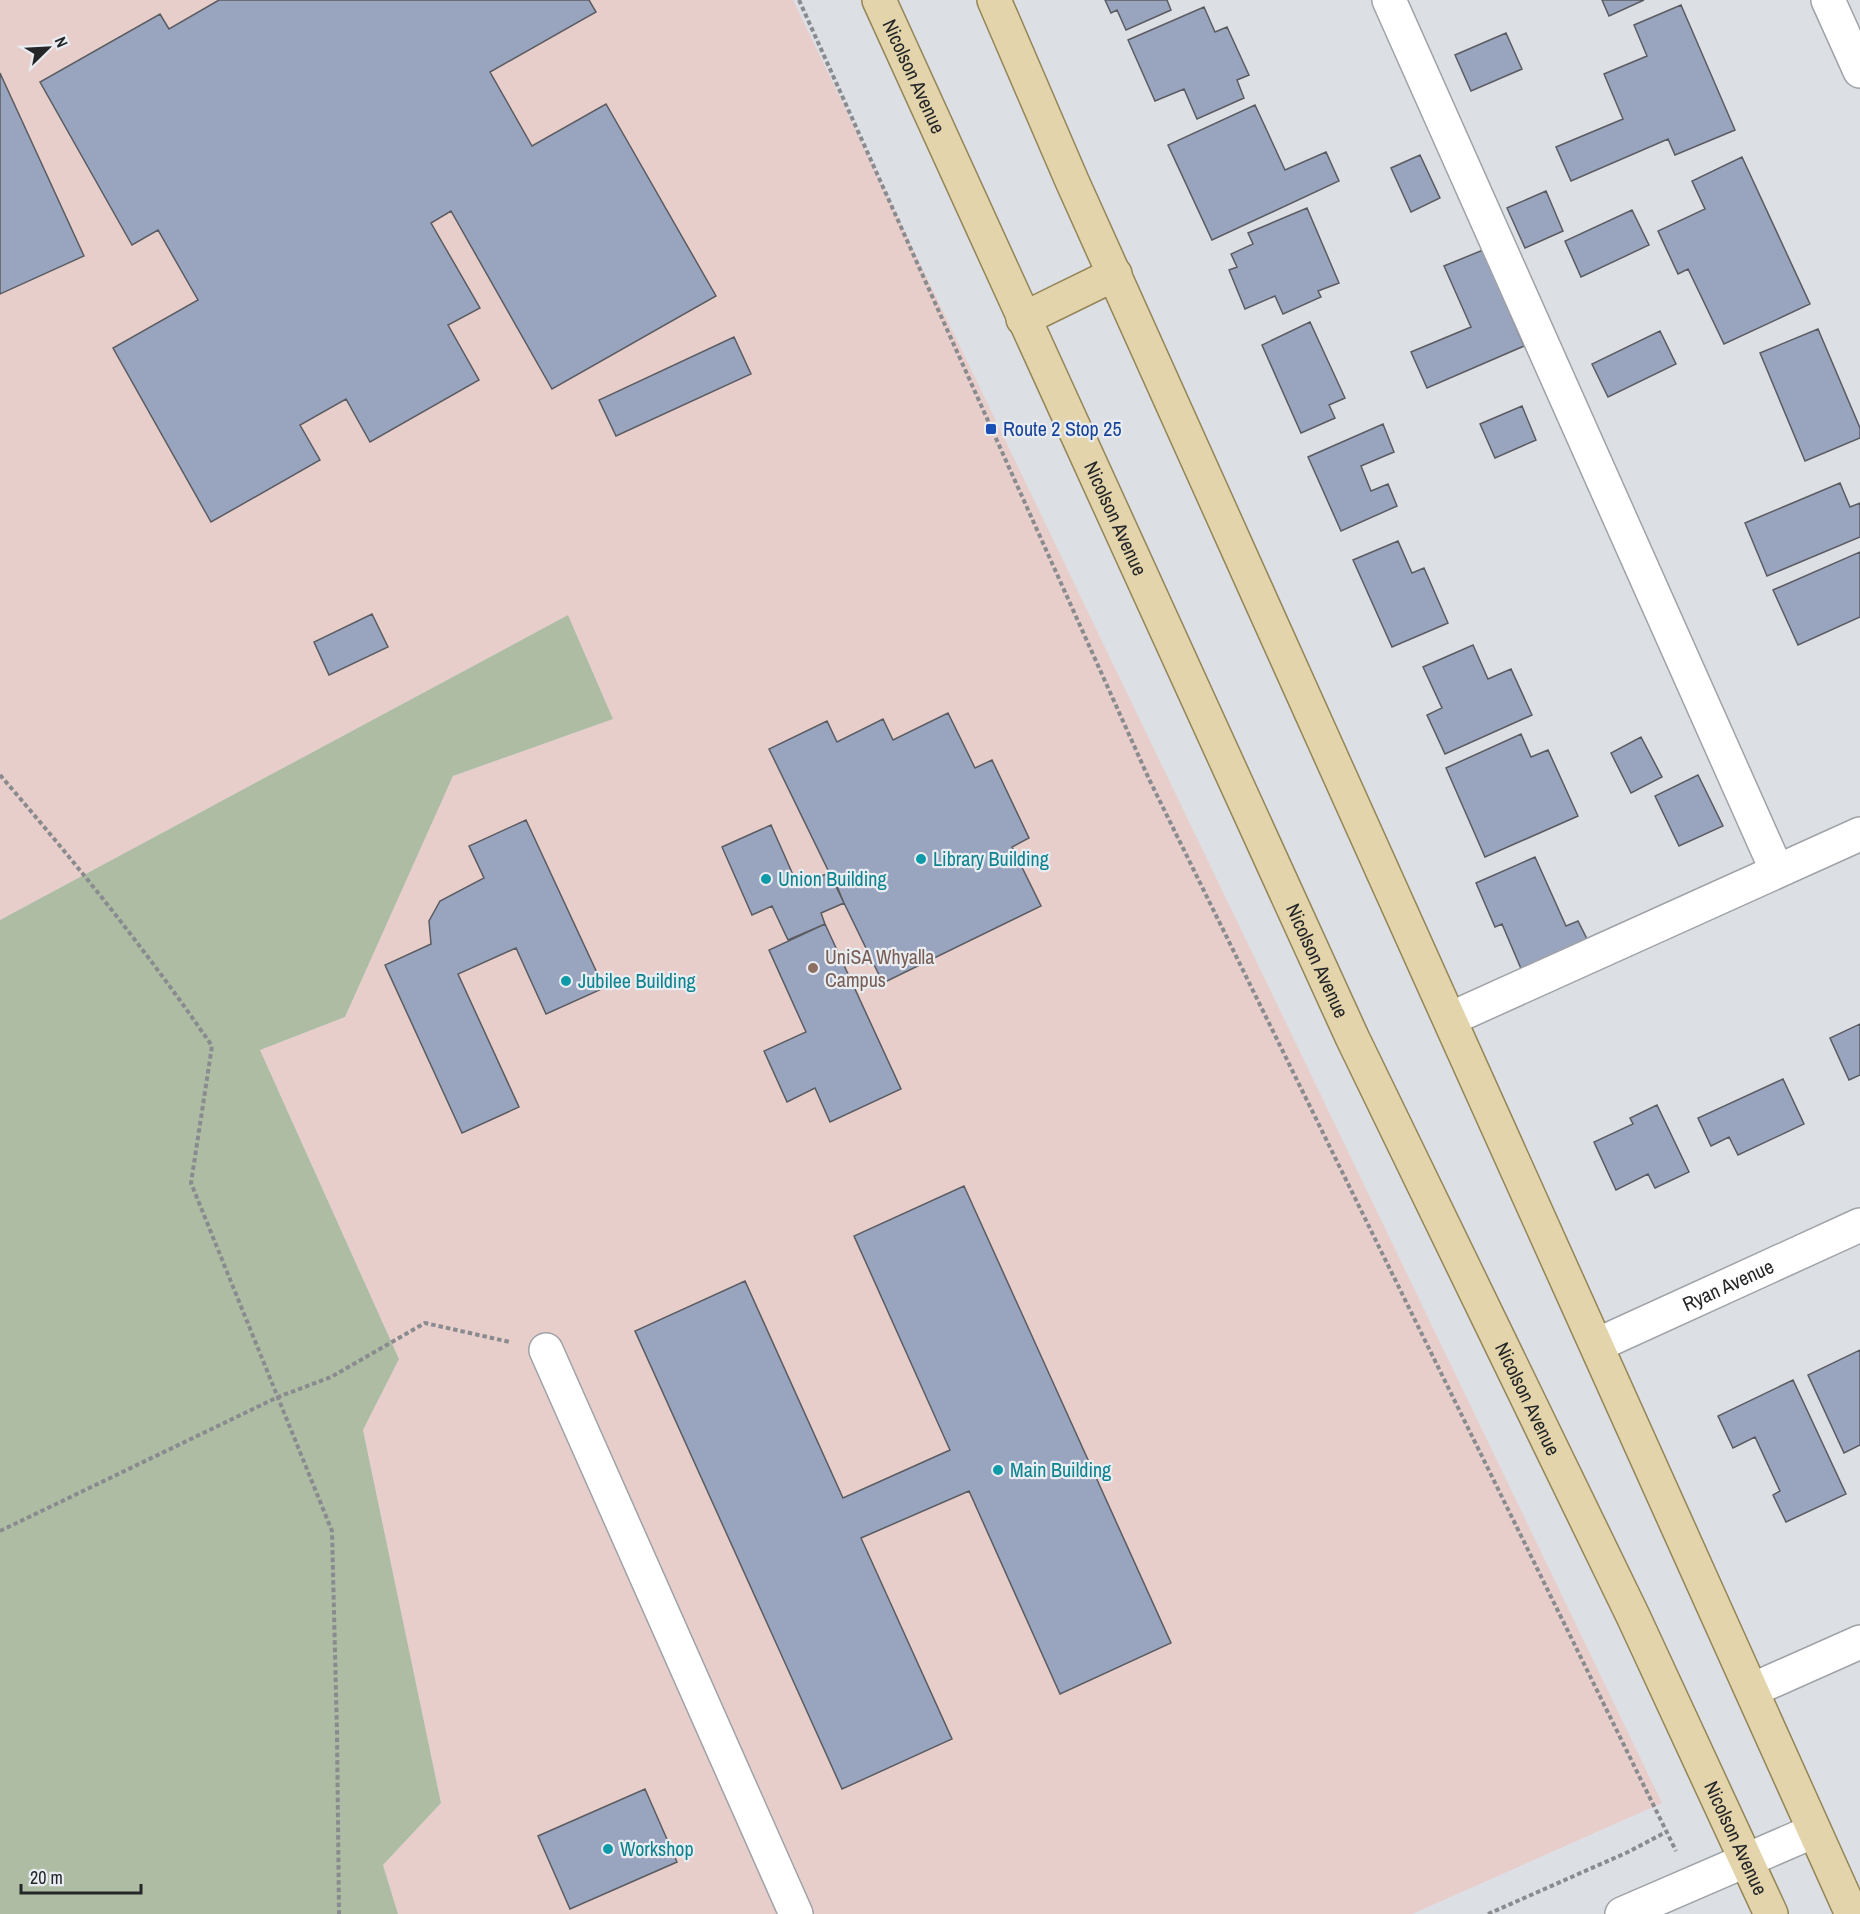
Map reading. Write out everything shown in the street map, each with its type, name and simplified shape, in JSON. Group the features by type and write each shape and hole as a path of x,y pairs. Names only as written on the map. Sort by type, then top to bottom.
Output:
{"main road":[{"name":"Nicolson Avenue","path":"879,0 1352,1037 1633,1616 1771,1914"},
{"path":"994,0 1852,1914"},
{"path":"1023,319 1115,274"}],"street":[{"path":"1389,0 1777,871"},
{"path":"1828,0 1860,71"},
{"path":"1450,1019 1860,834"},
{"name":"Ryan Avenue","path":"1597,1345 1860,1225"},
{"path":"546,1350 796,1914"},
{"path":"1752,1690 1860,1641"},
{"path":"1622,1914 1814,1831"}],"path":[{"path":"799,0 1149,778 1691,1884"},
{"path":"0,776 42,824 160,972 212,1046 191,1183 332,1531 339,1914"},
{"path":"0,1531 278,1397 331,1377 424,1323 546,1350"},
{"path":"1488,1914 1628,1852 1666,1832"}],"shaded area":[{"name":"UniSA Whyalla Campus","path":"0,0 793,0 1662,1803 1412,1914 398,1914 383,1865 441,1803 363,1430 399,1359 260,1050 345,1017 453,776 613,719 568,615 0,920"}],"green space":[{"path":"568,615 613,719 453,776 345,1017 260,1050 399,1359 363,1430 441,1803 383,1865 398,1914 0,1914 0,920"}],"building":[{"path":"219,0 589,0 596,12 490,72 532,146 606,104 716,296 552,389 451,211 431,223 480,308 448,325 479,380 370,442 346,399 300,425 320,460 211,522 113,348 198,300 158,230 132,245 40,82 160,14 169,29"},
{"path":"1105,0 1167,0 1171,10 1126,30 1117,10 1111,13"},
{"path":"1602,0 1644,0 1609,16"},
{"path":"1681,5 1735,130 1675,155 1668,139 1571,181 1556,147 1623,119 1604,74 1647,56 1634,25"},
{"path":"1204,7 1215,32 1227,27 1249,75 1237,80 1244,98 1197,119 1184,89 1155,101 1128,40"},
{"path":"1506,33 1522,69 1471,91 1455,55"},
{"path":"0,73 84,256 0,294"},
{"path":"1255,105 1285,170 1326,152 1339,181 1212,240 1168,145"},
{"path":"1420,155 1440,198 1411,212 1391,168"},
{"path":"1742,157 1810,304 1724,344 1688,269 1678,274 1658,231 1705,209 1692,181"},
{"path":"1546,191 1563,231 1525,248 1507,208"},
{"path":"1307,208 1339,283 1318,291 1321,297 1283,314 1275,296 1245,309 1229,270 1237,267 1231,254 1253,244 1248,233"},
{"path":"1632,210 1649,245 1581,277 1565,241"},
{"path":"1483,250 1524,346 1427,388 1411,352 1471,327 1444,266"},
{"path":"1310,322 1345,398 1329,405 1335,418 1301,433 1262,345"},
{"path":"1818,329 1860,428 1860,438 1805,461 1760,353"},
{"path":"1660,331 1676,364 1608,397 1592,364"},
{"path":"734,337 751,374 616,436 599,400"},
{"path":"1522,406 1536,440 1495,458 1480,424"},
{"path":"1383,424 1394,452 1361,466 1371,491 1388,484 1397,506 1341,531 1308,457"},
{"path":"1840,483 1850,507 1860,503 1860,537 1767,576 1745,523"},
{"path":"1398,541 1412,573 1424,568 1448,623 1392,647 1353,560"},
{"path":"1860,552 1860,617 1798,645 1773,590"},
{"path":"372,614 388,647 329,675 314,642"},
{"path":"1473,645 1488,679 1511,669 1532,715 1445,754 1427,715 1442,708 1423,667"},
{"name":"Library Building","path":"948,713 975,768 992,760 1029,838 1012,847 1041,906 883,983 769,749 827,721 837,742 883,719 893,740"},
{"path":"1521,734 1531,757 1548,750 1578,816 1485,857 1446,768"},
{"path":"1641,737 1662,777 1631,793 1611,753"},
{"path":"1698,775 1723,826 1679,846 1655,796"},
{"name":"Jubilee Building","path":"526,820 604,988 546,1014 516,948 458,974 519,1107 462,1133 385,965 431,944 429,921 440,901 484,878 469,846"},
{"name":"Union Building","path":"771,825 798,886 831,872 844,903 821,913 825,924 788,940 772,906 752,915 722,847"},
{"path":"1535,857 1566,926 1578,921 1588,941 1522,971 1502,924 1495,927 1476,883"},
{"path":"825,924 901,1089 830,1122 815,1088 787,1102 764,1051 806,1032 769,950"},
{"path":"1860,1024 1860,1075 1849,1080 1830,1038"},
{"path":"1783,1079 1804,1124 1738,1155 1729,1137 1711,1146 1698,1118"},
{"path":"1657,1105 1689,1172 1655,1188 1648,1174 1616,1190 1594,1142 1633,1124 1630,1118"},
{"name":"Main Building","path":"964,1186 1171,1643 1060,1694 969,1491 861,1538 952,1739 842,1789 635,1331 745,1281 843,1498 950,1450 854,1236"},
{"path":"1860,1350 1860,1445 1844,1453 1808,1375"},
{"path":"1793,1380 1846,1494 1786,1522 1773,1495 1780,1491 1755,1437 1733,1448 1718,1416"},
{"name":"Workshop","path":"645,1789 677,1862 570,1909 538,1836"}],"place":[{"name":"Route 2 Stop 25","path":"991,429"},
{"name":"Library Building","path":"921,859"},
{"name":"Union Building","path":"766,879"},
{"name":"UniSA Whyalla Campus","path":"813,968"},
{"name":"Jubilee Building","path":"566,981"},
{"name":"Main Building","path":"998,1470"},
{"name":"Workshop","path":"608,1849"}]}
